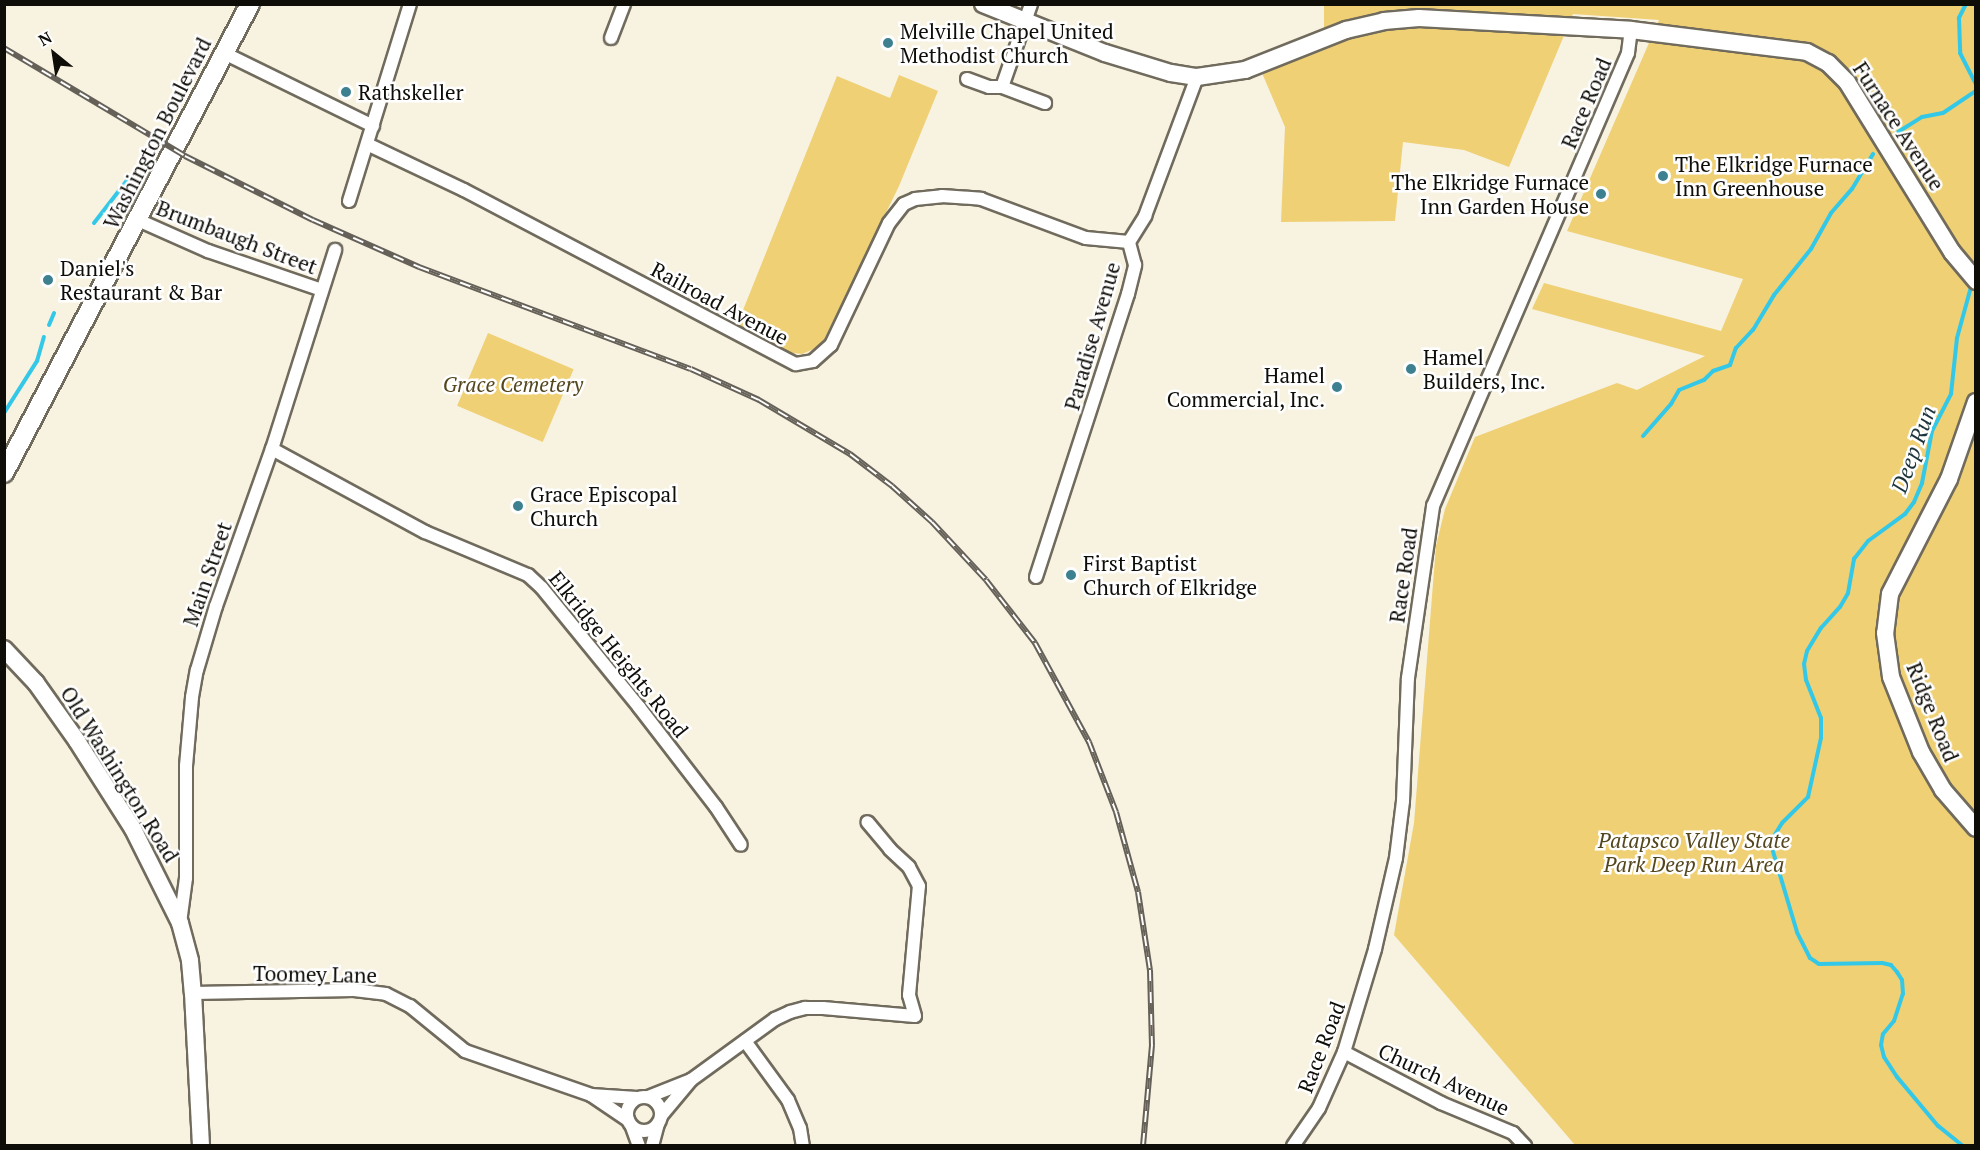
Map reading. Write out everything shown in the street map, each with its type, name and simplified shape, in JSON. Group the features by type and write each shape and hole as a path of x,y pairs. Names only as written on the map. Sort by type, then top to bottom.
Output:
{"main road":[{"name":"Washington Boulevard","path":"4,473 250,4"}],"street":[{"path":"349,201 410,4"},
{"path":"611,38 624,4"},
{"name":"Furnace Avenue","path":"983,4 1133,62 1197,77 1245,70 1328,36 1397,19 1439,18 1631,30 1808,52 1828,63 1847,82 1971,276"},
{"path":"1002,87 1031,4"},
{"name":"Race Road","path":"1293,1146 1319,1108 1344,1052 1375,949 1396,858 1403,801 1408,678 1432,506 1628,54 1631,30"},
{"path":"224,53 373,126"},
{"name":"Paradise Avenue","path":"1036,577 1128,294 1135,265 1130,242 1145,216 1197,77"},
{"path":"967,79 989,87 1002,87 1045,103"},
{"name":"Railroad Avenue","path":"366,144 464,190 795,364 813,361 831,345 889,223 904,204 915,199 942,196 981,199 1086,238 1130,242"},
{"name":"Brumbaugh Street","path":"138,220 208,251 322,290"},
{"name":"Main Street","path":"180,923 186,878 186,766 192,697 216,606 272,449 335,250"},
{"name":"Ridge Road","path":"1976,402 1944,489 1890,594 1885,633 1891,677 1921,752 1943,790 1976,828"},
{"name":"Elkridge Heights Road","path":"272,449 418,529 528,575 542,588 639,707 716,807 741,845"},
{"name":"Old Washington Road","path":"4,650 42,691 77,741 133,829 180,923 190,962 193,993 201,1146"},
{"path":"630,1123 647,1130 660,1119 691,1080 776,1019 805,1008 915,1016 909,995 919,886 909,867 867,822"},
{"name":"Toomey Lane","path":"193,993 354,990 386,994 410,1006 465,1051 591,1095 630,1123"},
{"path":"745,1041 788,1100 800,1128 803,1146"},
{"name":"Church Avenue","path":"1344,1052 1441,1103 1513,1133 1525,1146"},
{"path":"639,1146 630,1123 629,1104 691,1080"},
{"name":"Toomey Lane","path":"591,1095 643,1097"},
{"path":"643,1097 656,1102 660,1119 652,1146"}],"green space":[{"name":"Patapsco Valley State Park Deep Run Area","path":"1324,5 1975,5 1975,1145 1575,1145 1394,935 1414,823 1436,546 1445,509 1475,437 1617,383 1637,390 1705,356 1532,309 1544,283 1721,331 1743,279 1567,231 1659,20 1573,14 1509,167 1464,150 1403,142 1395,221 1281,222 1285,127 1262,73 1324,50"},
{"path":"899,75 938,91 899,186 821,346 802,354 784,352 737,325 837,76 890,98"},
{"name":"Grace Cemetery","path":"488,333 574,369 543,442 457,406"}],"waterway":[{"name":"Deep Run","path":"1966,4 1959,18 1960,53 1976,85"},
{"path":"1898,132 1922,117 1943,113 1976,91"},
{"path":"1643,436 1671,404 1679,390 1704,380 1713,371 1730,365 1736,348 1753,330 1774,295 1811,249 1831,213 1852,189 1873,154"},
{"path":"94,223 128,179"},
{"name":"Deep Run","path":"1963,1146 1938,1126 1897,1077 1884,1057 1881,1045 1883,1034 1894,1021 1903,994 1902,980 1897,972 1891,965 1882,963 1819,964 1810,958 1797,932 1772,848 1774,836 1782,823 1808,797 1821,738 1821,718 1806,680 1804,664 1807,651 1821,628 1840,607 1848,593 1854,559 1868,541 1905,514 1914,502 1922,483 1932,431 1951,394 1957,338 1972,283"},
{"path":"49,325 54,313"},
{"path":"4,413 37,361 44,337"}],"railway":[{"path":"4,48 185,156 313,220 419,267 691,369 759,400 850,454 892,486 932,522 986,580 1035,643 1089,742 1116,812 1138,892 1150,970 1152,1045 1143,1146"}],"place":[{"name":"Melville Chapel United Methodist Church","path":"888,43"},
{"name":"Rathskeller","path":"346,92"},
{"name":"The Elkridge Furnace Inn Greenhouse","path":"1663,176"},
{"name":"The Elkridge Furnace Inn Garden House","path":"1601,194"},
{"name":"Daniel's Restaurant & Bar","path":"48,280"},
{"name":"Hamel Builders, Inc.","path":"1411,369"},
{"name":"Hamel Commercial, Inc.","path":"1337,387"},
{"name":"Grace Episcopal Church","path":"518,506"},
{"name":"First Baptist Church of Elkridge","path":"1071,575"}]}
